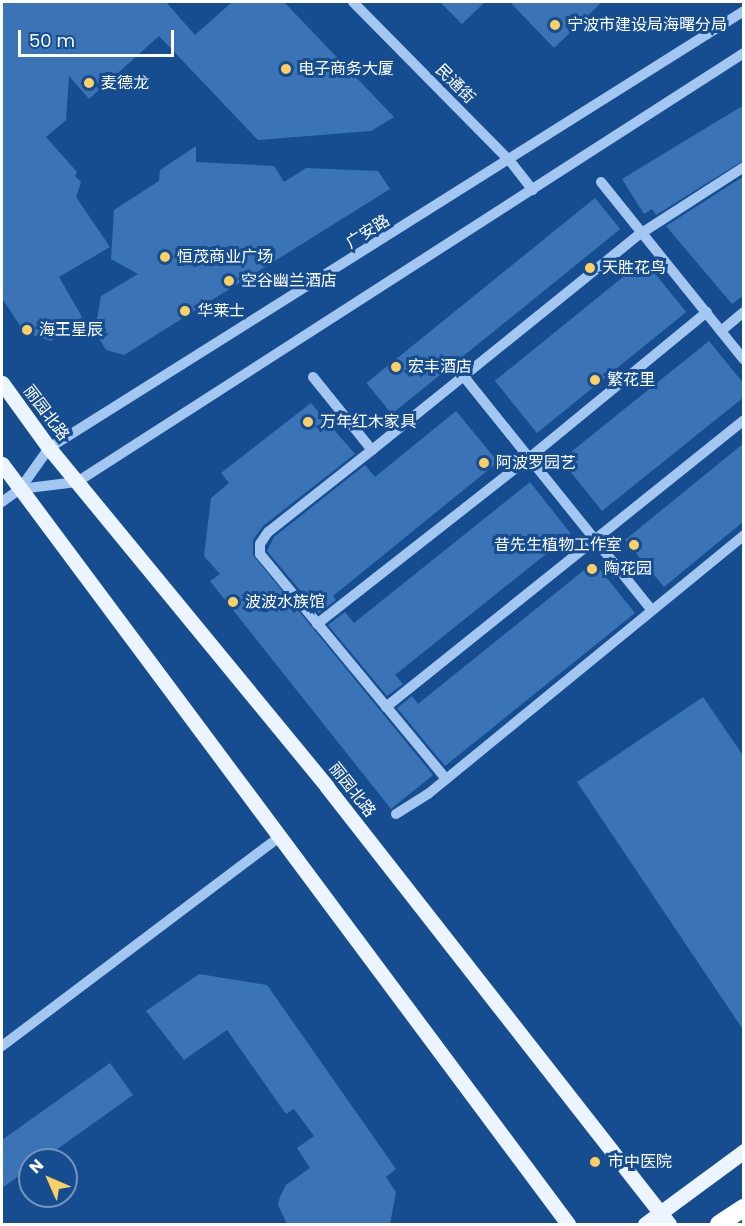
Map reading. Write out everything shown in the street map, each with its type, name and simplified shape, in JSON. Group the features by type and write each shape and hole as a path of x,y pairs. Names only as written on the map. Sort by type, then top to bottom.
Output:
{"highway":[{"path":"719,1224 744,1208"}],"main road":[{"name":"丽园北路","path":"2,383 49,448 327,787 665,1219"},
{"path":"2,464 277,839 568,1224"},
{"path":"645,1224 665,1219 744,1151"}],"street":[{"name":"民通街","path":"353,2 510,161 533,190"},
{"name":"广安路","path":"2,502 20,489 49,448 510,161 744,11"},
{"name":"广安路","path":"20,489 77,482 744,53"},
{"path":"446,779 260,554 260,544 268,532 465,378 640,234 744,167"},
{"path":"601,182 640,234 707,312 744,360"},
{"path":"317,624 529,458 707,312"},
{"path":"721,331 744,312"},
{"path":"314,376 372,450"},
{"path":"465,378 651,609"},
{"path":"386,707 744,420"},
{"path":"396,814 446,779 744,535"},
{"path":"2,1046 277,839"}],"building":[{"path":"2,2 166,2 195,35 232,2 284,2 394,117 371,131 258,140 159,36 89,99 69,76 66,120 46,137 77,172 75,176 81,182 76,197 110,247 59,277 82,317 51,341 24,332 2,298"},
{"path":"440,2 485,2 462,24"},
{"name":"宁波市建设局海曙分局","path":"510,2 602,2 554,48"},
{"path":"744,105 744,160 656,215 652,209 644,214 622,179"},
{"path":"196,146 196,162 274,166 284,182 306,168 378,171 390,189 124,355 106,350 95,331 101,296 138,274 111,259 114,210 159,181 160,170"},
{"path":"744,176 744,295 732,304 666,226"},
{"path":"595,198 620,229 392,414 367,383"},
{"path":"644,260 686,312 537,433 495,381"},
{"path":"709,341 744,384 744,397 602,511 561,460"},
{"path":"311,403 355,454 263,526 253,540 253,555 433,775 391,809 210,581 220,574 204,556 211,498 229,483 221,473"},
{"path":"456,411 498,462 333,596 336,600 319,613 267,551 274,537 365,465 375,477"},
{"path":"744,443 744,521 664,587 625,540"},
{"path":"530,482 571,534 395,675 403,684 387,696 328,625 345,612 354,623"},
{"path":"594,562 635,613 445,766 397,708 412,696 418,704"},
{"path":"703,697 744,757 744,1031 577,782"},
{"path":"199,974 267,985 396,1169 386,1177 396,1192 390,1224 287,1224 278,1205 280,1197 286,1185 310,1168 297,1148 314,1136 294,1109 286,1114 227,1030 184,1060 146,1011"},
{"path":"110,1063 133,1095 59,1148 18,1148 18,1177 2,1188 2,1140"}],"place":[{"name":"宁波市建设局海曙分局","path":"555,25"},
{"name":"电子商务大厦","path":"286,69"},
{"name":"麦德龙","path":"89,83"},
{"name":"恒茂商业广场","path":"165,257"},
{"name":"天胜花鸟","path":"590,268"},
{"name":"空谷幽兰酒店","path":"229,281"},
{"name":"华莱士","path":"185,311"},
{"name":"海王星辰","path":"27,330"},
{"name":"宏丰酒店","path":"396,367"},
{"name":"繁花里","path":"595,380"},
{"name":"万年红木家具","path":"308,422"},
{"name":"阿波罗园艺","path":"484,463"},
{"name":"昔先生植物工作室","path":"634,545"},
{"name":"陶花园","path":"592,569"},
{"name":"波波水族馆","path":"233,602"},
{"name":"市中医院","path":"595,1162"}]}
